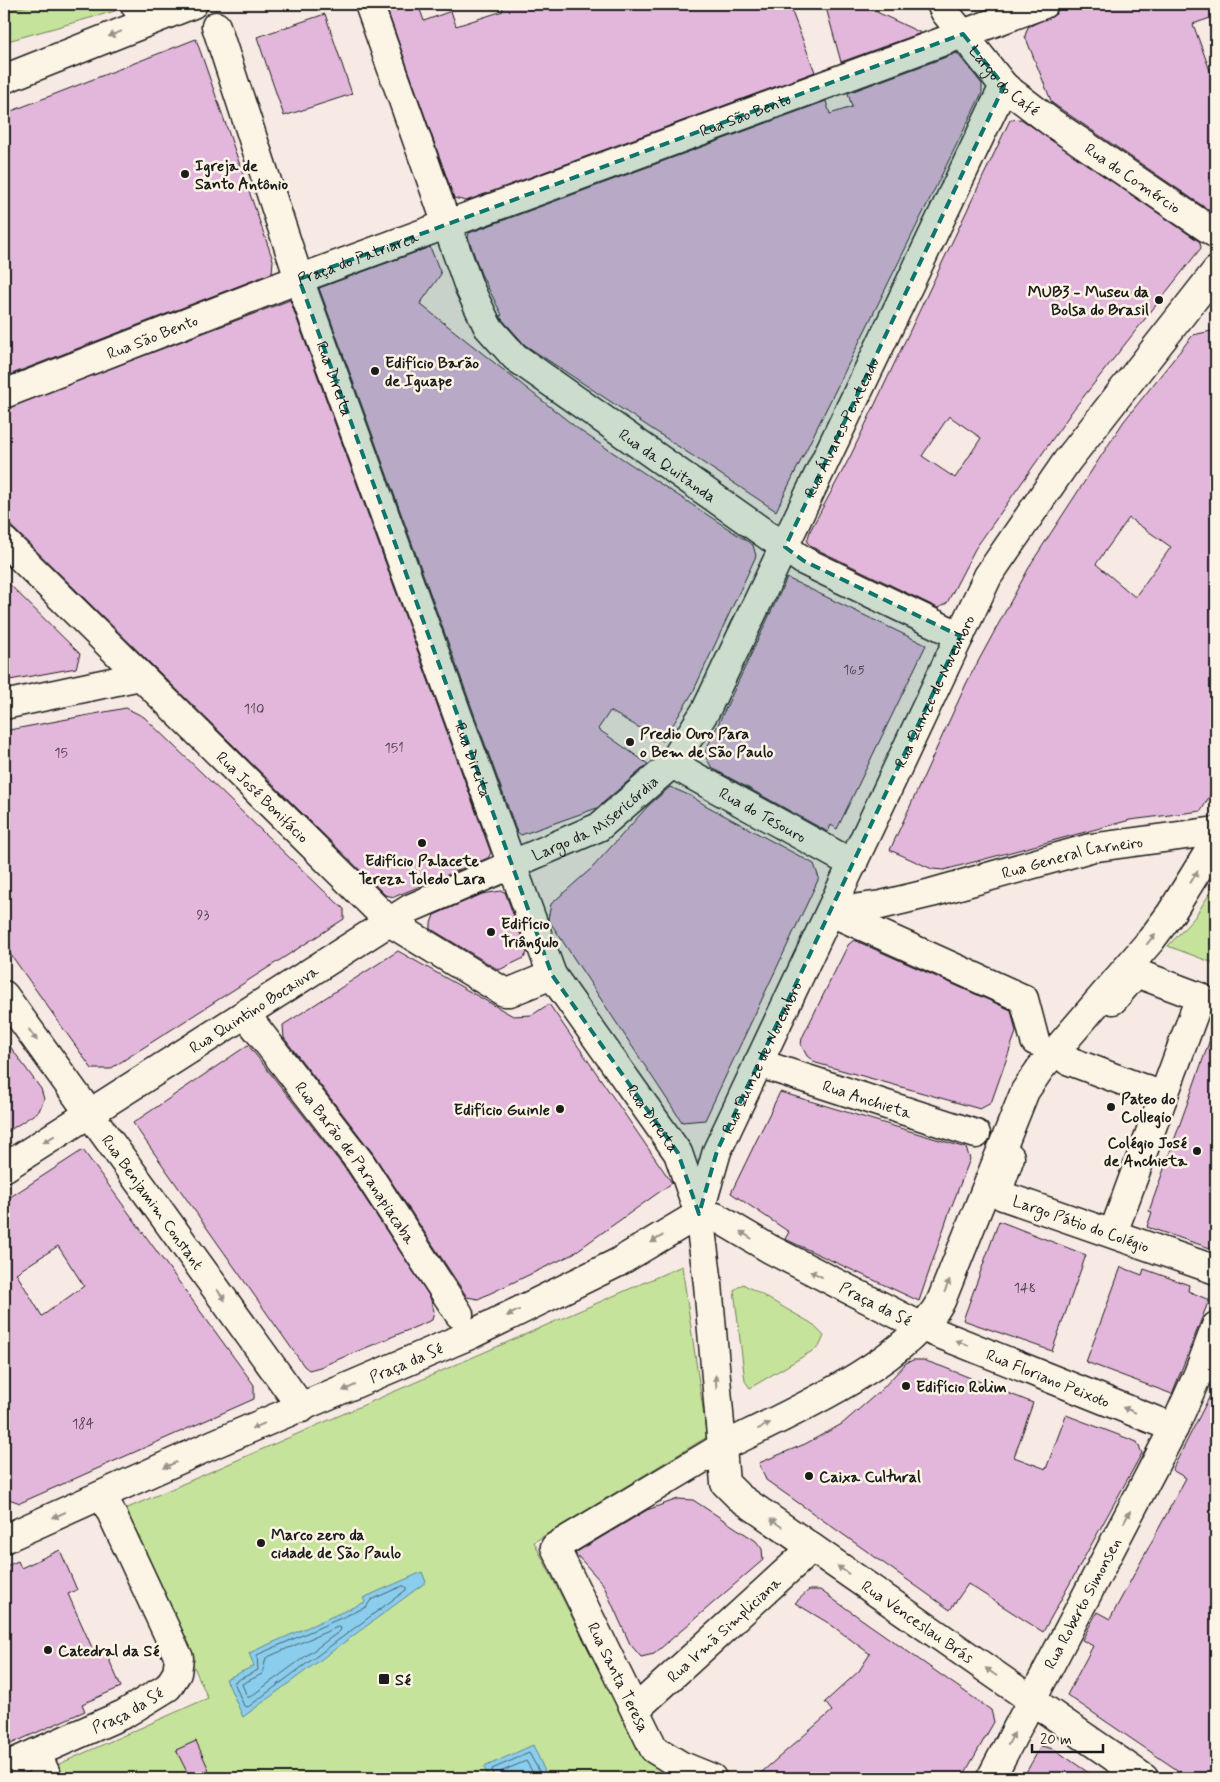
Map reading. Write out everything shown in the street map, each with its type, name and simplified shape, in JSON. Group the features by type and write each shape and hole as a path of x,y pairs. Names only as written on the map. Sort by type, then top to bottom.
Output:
{"street":[{"path":"4,79 141,12 193,4"},
{"path":"369,4 446,224"},
{"name":"Largo do Café","path":"942,4 945,12 1004,86 1051,122"},
{"name":"Rua São Bento","path":"446,224 1044,4"},
{"name":"Praça do Patriarca","path":"216,26 299,279 446,224"},
{"name":"Rua Álvares Penteado","path":"672,764 706,710 1004,86"},
{"name":"Rua do Comércio","path":"1051,122 1216,234"},
{"name":"Rua da Quitanda","path":"446,224 469,286 488,327 514,358 804,561 960,636"},
{"name":"Rua Quinze de Novembro","path":"699,1214 717,1151 988,576 1067,461 1208,298 1216,270"},
{"name":"Rua São Bento","path":"4,394 299,279"},
{"name":"Rua Direita","path":"299,279 552,975 678,1153 699,1214"},
{"name":"Rua José Bonifácio","path":"4,541 391,923 504,992 510,992 552,975"},
{"path":"4,705 140,676"},
{"name":"Largo da Misericórdia","path":"512,865 599,827 672,764"},
{"name":"Rua do Tesouro","path":"672,764 853,864"},
{"name":"Rua General Carneiro","path":"831,912 881,905 931,894 1090,848 1216,832"},
{"path":"922,1327 941,1302 1025,1091 1040,1069 1151,940 1171,913 1216,840"},
{"name":"Rua Quintino Bocaiuva","path":"4,1168 391,923 411,908 512,865"},
{"path":"831,912 1024,999 1035,1041"},
{"name":"Largo Pátio do Colégio","path":"1163,1096 1200,996 1136,973 1059,1060 1039,1087 1022,1119 998,1191 1003,1196 1216,1270"},
{"name":"Rua Benjamim Constant","path":"4,995 302,1408"},
{"name":"Rua Barão de Paranapiacaba","path":"246,1015 360,1162 459,1314"},
{"path":"1067,1060 1163,1096 1113,1234"},
{"name":"Rua Anchieta","path":"758,1063 976,1134"},
{"path":"699,1214 708,1284 720,1448"},
{"name":"Praça da Sé","path":"4,1539 214,1444 472,1334 608,1267 699,1214 716,1217 770,1249 922,1327 882,1360 838,1388 720,1448 555,1547"},
{"path":"1174,1428 1216,1326"},
{"name":"Rua Floriano Peixoto","path":"922,1327 1174,1428"},
{"name":"Rua Roberto Simonsen","path":"991,1778 1174,1428"},
{"name":"Rua Venceslau Brás","path":"720,1448 725,1484 729,1489 1144,1778"},
{"name":"Praça da Sé","path":"4,1767 124,1714 168,1687 177,1673 179,1658 103,1495"},
{"name":"Rua Santa Teresa","path":"555,1547 654,1749 680,1765 712,1778"},
{"name":"Rua Irmã Simpliciana","path":"636,1710 812,1548"},
{"path":"36,1753 48,1778"}],"highlighted area":[{"path":"963,34 1004,86 785,547 804,561 960,636 717,1151 699,1214 678,1153 552,975 299,279"}],"green space":[{"path":"37,4 109,4 115,11 4,42 4,11"},
{"path":"1216,884 1216,964 1168,946 1194,918"},
{"path":"682,1266 707,1437 534,1542 645,1761 684,1778 62,1778 57,1765 208,1698 123,1510"},
{"path":"743,1284 811,1323 824,1336 819,1347 750,1388 745,1381 734,1290"}],"water":[{"path":"422,1572 426,1582 243,1717 226,1679 254,1666 249,1653 365,1602 363,1598"},
{"path":"533,1745 548,1778 489,1778 484,1767"},
{"path":"561,1773 563,1778 548,1778"}],"building":[{"path":"385,4 418,4 424,21 451,11 456,26 503,11 502,4 789,4 815,72 466,201 454,198"},
{"path":"825,4 860,4 921,33 841,62"},
{"path":"1059,4 1216,4 1216,16 1193,24 1216,87 1216,215 1052,103 1025,36 1028,27 1056,14"},
{"path":"325,14 352,94 284,116 257,37"},
{"path":"196,39 273,260 272,273 4,377 4,114"},
{"path":"957,53 982,84 982,93 776,511 525,345 501,318 500,316 502,315 481,274 468,237 469,233 826,101 830,114 852,107 848,93"},
{"path":"1021,119 1200,242 1201,248 1073,410 975,549 947,603 938,608 812,547 807,542 810,531 850,457 1010,120","holes":["949,416 981,438 955,478 922,456"]},
{"path":"430,247 441,274 420,304 582,432 753,545 756,556 693,692 663,741 610,711 598,729 648,764 597,808 521,835 517,832 319,288"},
{"path":"290,300 491,853 488,858 394,897 385,895 4,519 4,409"},
{"path":"1216,330 1216,785 1201,811 1130,820 944,870 932,869 890,850 967,682 1032,562 1124,421 1193,335","holes":["1129,518 1171,547 1135,597 1096,564"]},
{"path":"787,578 926,645 837,829 831,825 828,832 712,768 705,756 705,752"},
{"path":"4,579 80,654 76,668 4,681"},
{"path":"126,708 144,717 344,909 344,919 110,1069 92,1069 4,945 4,731"},
{"path":"670,787 691,796 814,864 819,878 705,1120 682,1122 548,919 551,904 592,868 648,806"},
{"path":"505,892 527,952 524,958 499,970 431,929 434,915 482,894"},
{"path":"854,940 1011,1010 1016,1032 991,1103 980,1109 816,1063 807,1056 801,1045 802,1038 848,945"},
{"path":"398,951 513,1016 532,1015 549,1004 672,1183 571,1255 478,1299 467,1297 372,1152 284,1038 283,1025"},
{"name":"Colégio José de Anchieta","path":"1213,1031 1216,1032 1216,1250 1147,1227 1152,1212 1149,1211"},
{"path":"4,1038 41,1089 44,1099 39,1111 4,1134"},
{"path":"248,1045 347,1171 430,1297 434,1311 432,1320 309,1370 304,1366 133,1123"},
{"path":"780,1092 966,1148 970,1159 949,1213 919,1301 785,1239 789,1232 731,1193"},
{"path":"83,1150 254,1385 254,1399 20,1503 9,1499 4,1489 4,1201","holes":["58,1246 84,1286 42,1316 16,1273"]},
{"path":"999,1221 1086,1255 1052,1351 963,1320"},
{"path":"1121,1267 1142,1275 1144,1269 1189,1285 1188,1291 1209,1300 1172,1394 1086,1362"},
{"path":"913,1360 923,1360 943,1367 1033,1403 1014,1457 1046,1469 1066,1415 1137,1442 1142,1453 1043,1632 968,1584 950,1610 766,1480 759,1463 805,1444 842,1424 881,1390 906,1363"},
{"path":"1216,1384 1216,1778 1189,1778 1067,1695 1093,1646 1082,1640 1097,1612 1110,1619 1186,1478 1172,1470"},
{"path":"678,1499 693,1500 756,1541 762,1549 763,1560 654,1654 641,1657 630,1644 603,1584 575,1553 647,1510"},
{"name":"Catedral da Sé","path":"60,1550 77,1590 68,1594 94,1652 104,1648 121,1687 82,1704 85,1711 4,1747 4,1567 18,1561 21,1568"},
{"path":"809,1590 820,1590 991,1710 994,1722 962,1778 755,1778 832,1711 825,1702 859,1671 870,1654 830,1624 795,1603"},
{"path":"196,1741 209,1770 190,1778 176,1750"},
{"path":"1041,1746 1054,1749 1096,1778 1023,1778"}],"place":[{"name":"Igreja de Santo Antônio","path":"185,174"},
{"name":"MUB3 - Museu da Bolsa do Brasil","path":"1159,300"},
{"name":"Edifício Barão de Iguape","path":"375,371"},
{"name":"Predio Ouro Para o Bem de São Paulo","path":"630,742"},
{"name":"Edifício Palacete Tereza Toledo Lara","path":"422,843"},
{"name":"Edifício Triângulo","path":"491,932"},
{"name":"Pateo do Collegio","path":"1111,1107"},
{"name":"Edifício Guinle","path":"560,1109"},
{"name":"Colégio José de Anchieta","path":"1197,1151"},
{"name":"Edifício Rolim","path":"906,1386"},
{"name":"Caixa Cultural","path":"809,1476"},
{"name":"Marco zero da cidade de São Paulo","path":"261,1543"},
{"name":"Catedral da Sé","path":"48,1650"},
{"name":"Sé","path":"384,1679"}]}
